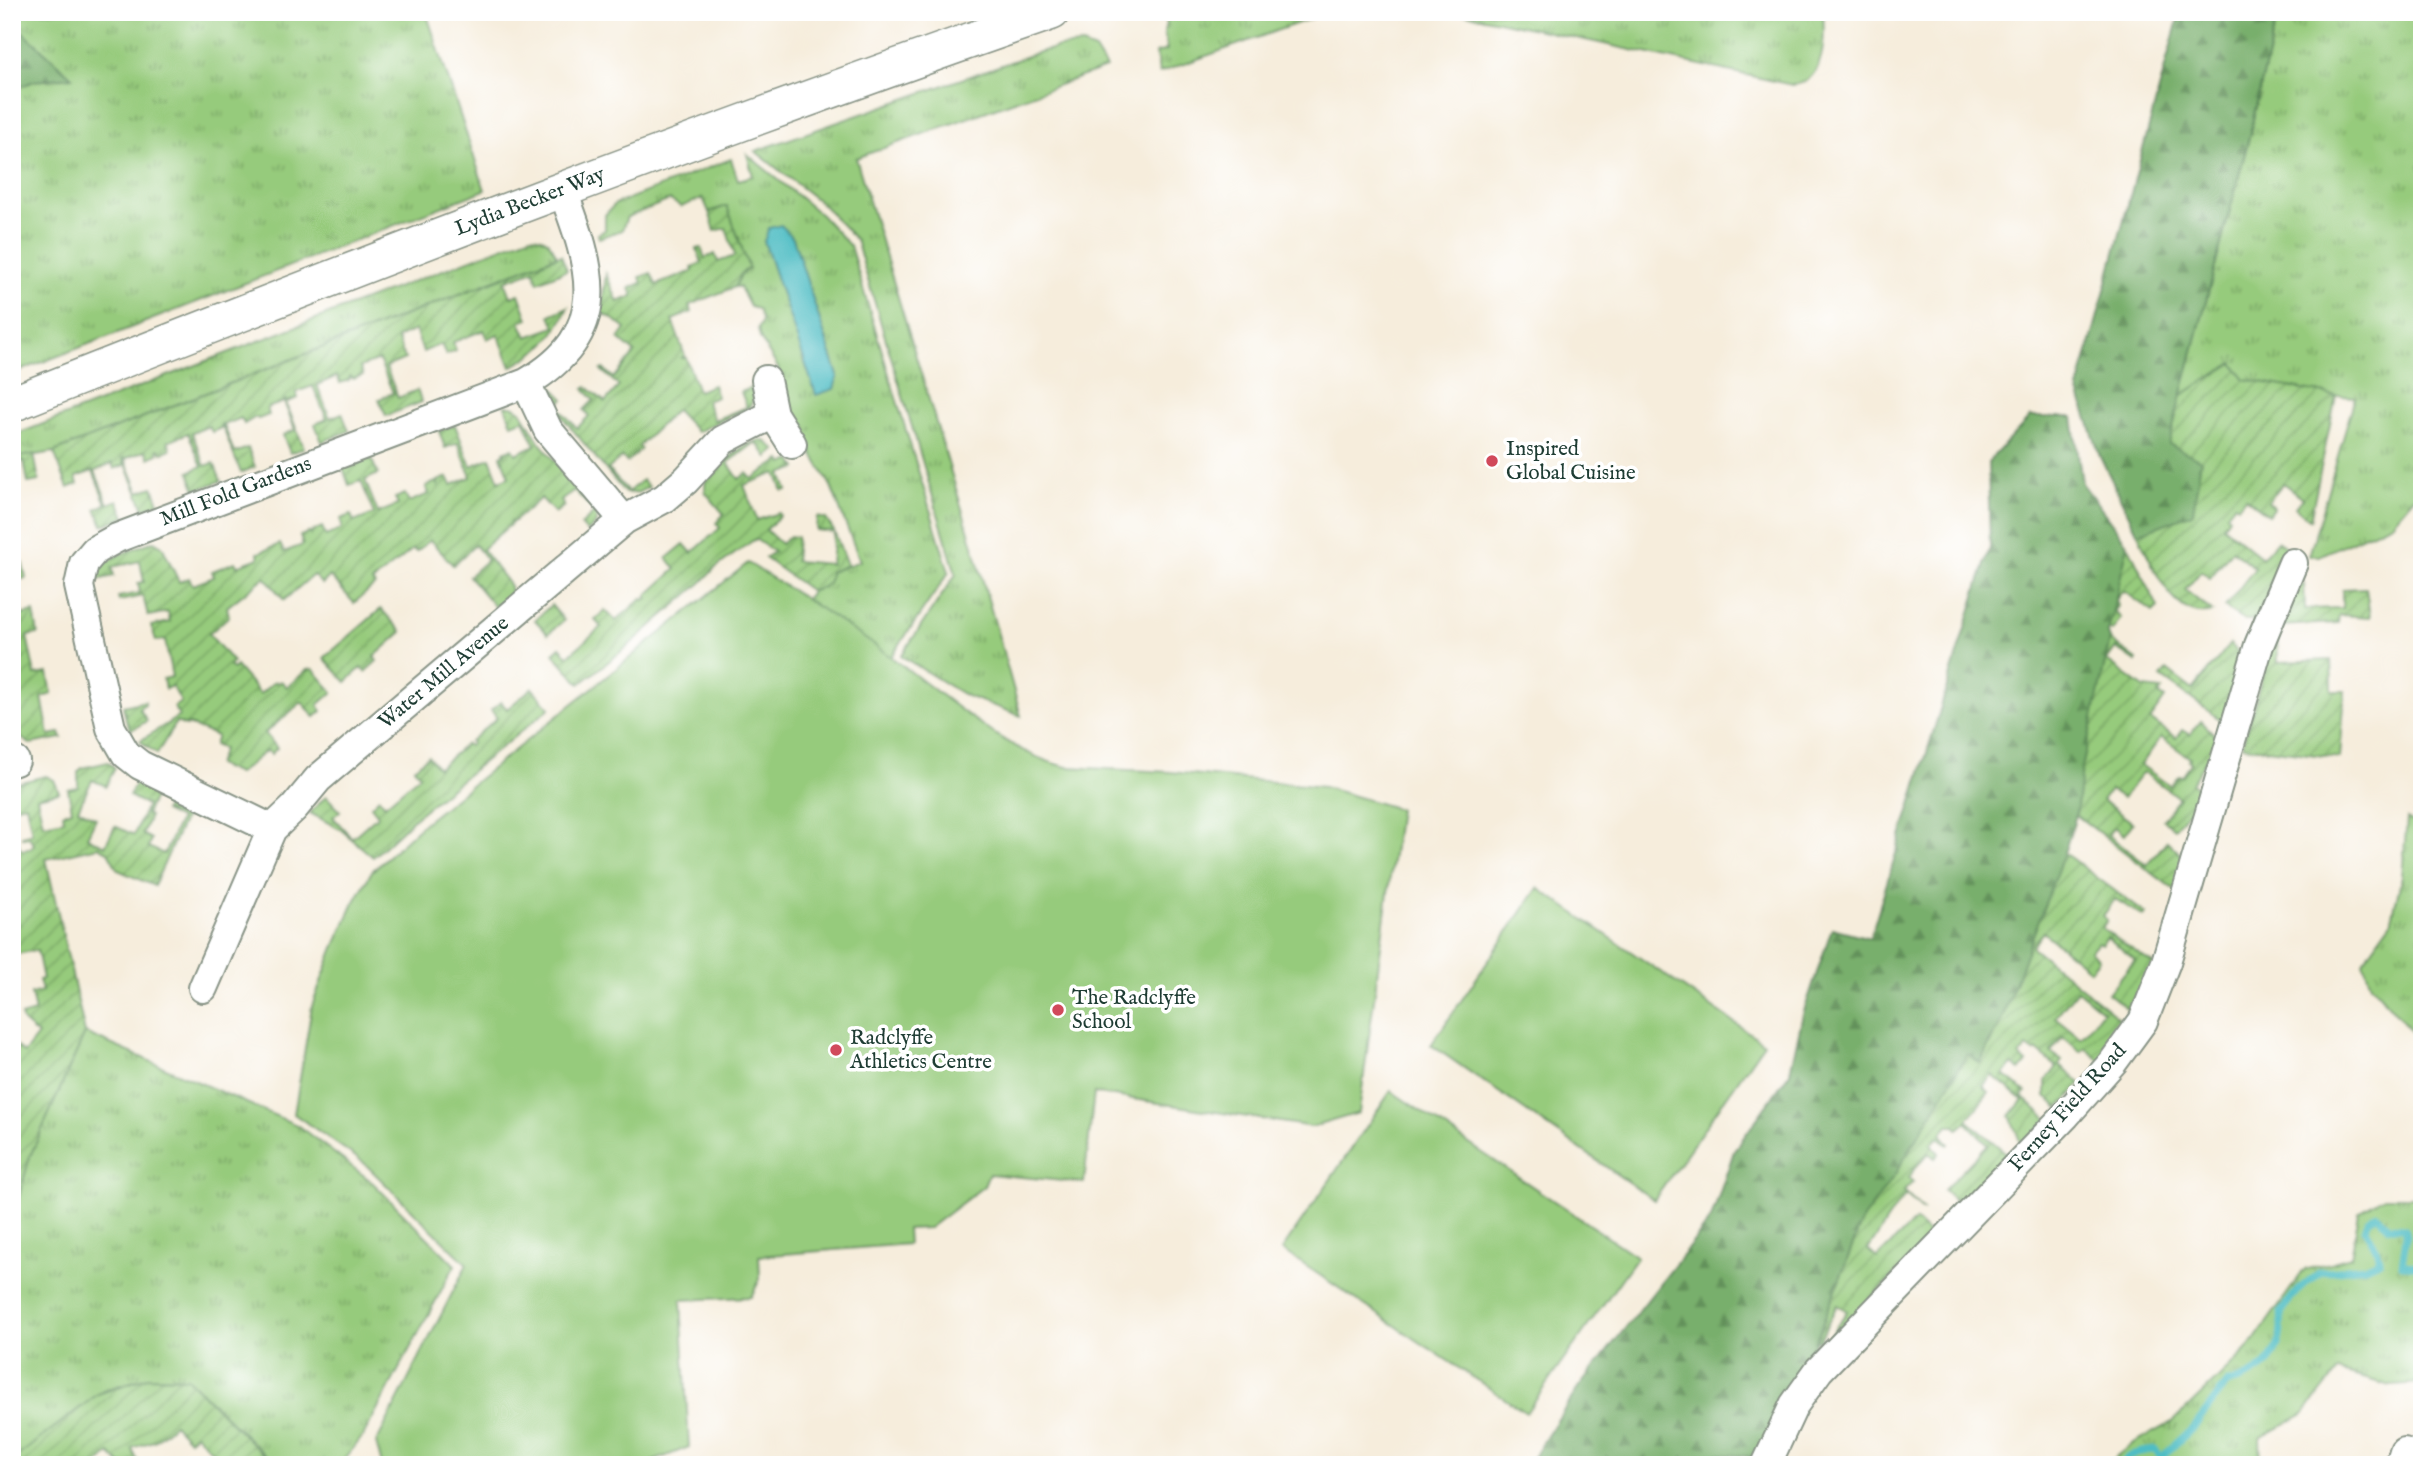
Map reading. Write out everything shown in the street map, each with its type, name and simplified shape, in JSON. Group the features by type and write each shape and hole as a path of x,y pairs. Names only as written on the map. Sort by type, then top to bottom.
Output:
{"street":[{"name":"Lydia Becker Way","path":"12,404 562,189 840,86 1052,12"},
{"name":"Mill Fold Gardens","path":"272,829 140,765 126,754 111,728 83,607 79,586 84,563 95,550 117,538 526,383 539,375 568,349 582,325 589,301 588,273 580,237 562,189"},
{"path":"766,380 773,414 792,444"},
{"path":"526,383 548,430 624,520"},
{"name":"Water Mill Avenue","path":"203,988 272,829 318,779 624,520 665,498 723,440 773,414"},
{"name":"Ferney Field Road","path":"1766,1465 1794,1405 1819,1370 2066,1115 2113,1062 2143,1021 2166,962 2259,645 2293,563"}],"green space":[{"path":"12,12 426,12 485,190 12,374 12,90 34,81 71,77 12,22"},
{"path":"1168,12 1329,12 1159,73 1156,53 1167,50 1164,32"},
{"path":"1457,12 1823,12 1824,34 1817,68 1803,82 1792,85"},
{"path":"2180,12 2278,12 2248,141 2169,443 2201,460 2193,513 2138,534 2100,456 2078,389"},
{"path":"2278,12 2422,12 2422,495 2414,497 2392,523 2319,556 2309,556 2355,397 2328,395 2245,379 2233,363 2181,396 2248,141"},
{"path":"12,22 72,77 34,81 12,90"},
{"path":"1082,45 1095,50 1106,68 856,158 972,542 1021,716 964,695 901,656 956,574 856,240 821,203 755,151 1036,53"},
{"path":"747,154 821,215 850,246 949,572 891,657 806,599 830,572 860,561 831,486 793,420 778,368 760,338 758,329 762,321 758,309 750,307 740,287 735,287 742,272 749,269 727,206 709,212 703,198 681,207 670,200 627,217 622,230 599,238 598,234 605,230 605,215 615,204 731,159 738,180 753,176","holes":["793,238 838,376 833,388 816,394 764,241"]},
{"path":"727,206 749,269 742,272 735,287 689,305 692,312 672,320 685,356 681,358 686,358 698,391 713,385 717,397 706,401 714,420 747,407 741,392 751,388 753,401 748,408 697,432 676,410 639,446 641,449 627,462 622,457 608,469 628,492 642,480 649,487 637,493 625,493 558,412 549,394 551,386 564,399 557,406 577,428 589,416 584,410 594,400 584,389 587,387 605,402 619,386 601,370 614,378 635,353 619,339 626,329 601,313 606,274 618,302 633,296 630,288 642,283 640,277 651,273 656,285 693,271 692,267 702,263 697,249 701,248 705,258 715,254 718,262 735,256 726,228 715,231 709,212"},
{"path":"531,236 547,241 557,256 54,452 12,459 12,436"},
{"path":"561,255 567,270 538,282 534,270 505,281 511,297 519,294 528,319 520,322 527,337 555,327 550,315 568,307 546,343 511,367 498,334 487,339 484,330 453,342 456,351 446,355 441,344 423,352 415,330 397,338 405,359 386,367 398,398 417,390 422,402 386,416 379,399 393,393 379,360 360,367 363,375 353,379 350,376 349,380 340,383 337,376 317,385 330,418 342,413 349,431 322,442 315,424 327,419 313,386 296,392 298,398 288,402 285,400 304,448 290,453 283,435 295,430 284,402 267,408 269,415 258,419 256,417 244,424 241,418 224,425 234,453 248,448 255,467 241,473 221,423 221,428 212,432 209,426 192,433 205,466 214,463 221,481 196,490 189,472 202,466 188,433 168,441 171,449 161,453 159,449 158,454 149,458 146,450 125,459 139,492 153,487 159,503 144,509 123,457 124,465 114,469 112,463 95,471 108,504 118,500 125,517 103,525 96,509 106,504 93,471 76,477 78,484 68,488 54,452"},
{"path":"2233,363 2245,379 2336,396 2310,520 2295,507 2302,498 2283,483 2268,502 2274,507 2268,515 2245,497 2227,514 2229,517 2223,526 2262,558 2277,541 2290,550 2255,620 2239,618 2225,607 2255,568 2232,550 2210,578 2201,571 2185,590 2213,612 2199,613 2186,609 2165,588 2138,534 2193,513 2201,460 2169,444 2181,396"},
{"path":"505,406 513,406 521,411 540,443 597,511 596,523 587,532 581,525 595,512 574,490 561,501 564,506 555,513 541,498 512,523 510,521 511,524 482,549 510,586 511,594 495,607 469,576 487,560 475,545 453,565 430,540 416,552 413,549 372,582 375,585 354,603 330,576 322,584 313,575 284,600 265,577 227,607 229,616 209,634 233,662 229,666 233,669 236,666 260,694 275,681 281,681 287,687 307,670 313,669 333,692 318,705 322,711 315,717 302,702 265,733 277,748 271,754 267,750 238,774 217,765 223,749 214,745 217,736 187,724 186,726 176,722 157,754 140,741 179,716 174,707 181,702 172,686 165,689 163,679 172,677 165,640 156,641 151,626 170,622 168,612 148,616 143,596 119,601 118,597 140,593 138,583 144,582 140,561 112,567 114,576 97,580 104,565 119,555 154,541 162,546 179,582 189,578 193,585 214,577 212,571 235,562 237,566 259,558 258,553 280,544 284,552 303,545 300,536 310,532 311,535 322,527 326,536 342,529 341,519 351,515 354,522 374,514 361,481 349,485 343,468 371,458 378,474 365,480 378,513 398,505 395,498 405,494 409,502 429,494 426,486 436,482 438,485 438,481 448,477 452,485 471,477 458,443 445,448 439,431 455,425 471,466 490,458 499,481 509,477 501,456 504,452 513,448 516,454 535,445 524,419 512,424"},
{"path":"2030,417 2073,417 2082,483 2128,545 2108,633 2110,640 2082,769 2076,815 2002,1019 1980,1063 1968,1055 1894,1176 1863,1219 1815,1343 1783,1398 1761,1458 1715,1454 1712,1465 1528,1465 1579,1387 1711,1219 1734,1151 1790,1072 1803,1014 1832,928 1870,938 1990,547 1988,462"},
{"path":"760,440 776,450 768,457 756,442 728,463 739,479 747,473 752,479 781,460 783,464 792,460 797,468 781,474 787,490 783,491 776,473 744,485 757,520 779,513 780,516 766,530 781,544 790,536 797,537 795,561 831,564 834,532 816,530 817,517 826,519 834,531 847,565 830,572 829,581 823,587 811,591 765,558 774,552 755,539 714,569 627,647 580,684 553,653 560,647 568,656 601,627 595,620 605,610 616,621 642,598 648,598 646,596 676,569 667,558 684,544 692,553 720,528 716,523 724,514 705,492 705,481 737,451"},
{"path":"34,454 39,481 28,483 24,461 12,463 12,459"},
{"path":"2128,545 2158,607 2153,612 2125,592 2121,593 2116,600 2118,606 2114,612 2121,618 2112,631 2109,628"},
{"path":"22,561 26,578 15,581 22,615 34,612 38,634 27,636 35,675 48,673 52,694 42,697 49,735 60,733 62,738 30,744 21,738 12,698 12,563"},
{"name":"Radclyffe Athletics Centre","path":"748,563 874,645 975,721 1044,760 1067,767 1171,772 1324,787 1399,809 1359,1113 1312,1127 1094,1093 1084,1183 989,1174 984,1186 929,1228 907,1229 908,1244 759,1256 760,1279 751,1297 681,1300 689,1447 644,1465 382,1465 376,1443 467,1264 363,1162 294,1114 312,1006 333,950 372,871 424,823"},
{"path":"2304,583 2305,609 2342,608 2342,589 2366,588 2370,617 2339,615 2338,623 2277,626 2293,588"},
{"path":"551,605 564,620 548,634 535,620"},
{"path":"381,609 402,632 374,657 377,661 365,672 361,668 346,682 324,658"},
{"path":"2277,626 2278,662 2331,660 2332,691 2345,691 2340,758 2242,746"},
{"path":"2110,640 2137,660 2136,662 2116,648 2107,661 2144,688 2162,690 2159,694 2165,698 2150,719 2176,738 2182,730 2190,735 2201,721 2223,743 2215,767 2205,761 2191,783 2208,794 2202,820 2188,811 2175,828 2163,820 2179,798 2143,772 2123,798 2110,790 2102,800 2133,823 2124,835 2114,827 2108,835 2147,865 2167,841 2190,863 2180,894 2076,815 2082,769","holes":["2161,737 2190,758 2191,763 2182,776 2179,775 2170,786 2141,765"]},
{"path":"2230,644 2241,654 2244,670 2228,725 2161,677 2167,670 2193,690"},
{"path":"532,688 550,708 421,812 373,857 340,829 310,813 326,796 340,811 333,817 352,838 378,815 371,806 379,798 385,805 420,775 414,768 428,756 438,768 466,744 469,746 472,743 470,741 497,718 491,710 501,702 507,709"},
{"path":"145,701 139,708 147,721 131,730 123,706"},
{"path":"108,762 115,768 106,786 92,780 78,809 96,818 87,837 105,846 115,826 134,835 147,805 129,796 136,782 157,791 146,814 150,816 142,834 151,839 148,847 164,854 180,819 164,811 170,798 190,806 154,886 118,870 108,852 98,847 46,859 85,1033 30,1156 12,1221 12,1043 24,1053 38,1035 23,1022 21,1016 35,1012 31,994 42,991 39,980 43,979 37,950 12,955 12,935 18,923 12,919 12,831 15,831 20,849 31,848 34,844 29,837 22,838 32,833 26,804 12,807 12,784 46,776 54,780 59,792 37,797 43,824 64,820 63,813 72,810 68,789 78,787 78,772 82,768"},
{"path":"2407,819 2422,828 2422,1044 2371,984 2363,962 2391,923 2402,876"},
{"path":"2064,853 2146,914 2144,917 2115,899 2103,916 2107,920 2102,928 2157,967 2137,1013 2108,993 2135,960 2107,937 2090,951 2099,959 2090,970 2043,932 2032,947 2129,1026 2101,1061 2085,1048 2081,1052 2063,1037 2051,1052 2062,1061 2059,1065 2081,1083 2059,1108 2046,1096 2046,1081 2057,1067 2036,1050 2034,1052 2027,1047 2019,1056 2027,1063 2020,1070 2012,1064 2004,1075 2026,1092 2022,1097 2048,1119 2022,1146 2010,1116 2023,1100 1992,1075 1983,1086 1989,1092 1967,1120 2011,1157 1962,1208 1944,1190 1988,1144 1966,1122 1958,1129 1948,1126 1941,1134 1949,1144 1938,1137 1931,1145 1939,1153 1935,1158 1929,1153 1914,1169 1909,1178 1913,1182 1904,1191 1924,1211 1906,1195 1868,1250 1877,1258 1915,1221 1933,1238 1824,1345 1847,1311 1837,1305 1819,1341 1817,1339 1863,1219 1894,1176 1968,1054 1980,1063 2002,1019","holes":["2077,990 2103,1011 2081,1038 2055,1017"]},
{"path":"1538,888 1764,1043 1654,1200 1431,1045"},
{"path":"85,1033 297,1125 371,1181 455,1265 363,1436 340,1465 275,1465 187,1378 148,1377 104,1390 12,1461 12,1221 30,1156"},
{"path":"1391,1091 1637,1257 1526,1413 1282,1250"},
{"path":"2384,1197 2422,1197 2422,1384 2391,1386 2338,1371 2304,1414 2260,1438 2261,1465 2105,1465 2132,1444 2174,1421 2247,1350 2304,1270 2351,1257 2359,1212"},
{"path":"147,1377 187,1378 274,1465 225,1465 196,1434 189,1440 174,1424 156,1440 132,1448 139,1465 121,1465 110,1453 97,1465 12,1465 12,1461 20,1454 98,1394"}],"water":[{"path":"781,225 793,238 838,376 834,389 816,395 764,241 769,228"}],"waterway":[{"path":"2121,1465 2128,1457 2140,1452 2155,1450 2160,1456 2164,1455 2195,1426 2228,1382 2249,1376 2266,1364 2279,1341 2281,1311 2299,1289 2320,1272 2365,1267 2380,1260 2365,1229 2369,1220 2377,1214 2389,1227 2404,1228 2406,1237 2402,1265 2419,1266 2422,1263"}],"place":[{"name":"Inspired Global Cuisine","path":"1492,461"},
{"name":"The Radclyffe School","path":"1058,1010"},
{"name":"Radclyffe Athletics Centre","path":"836,1050"}]}
